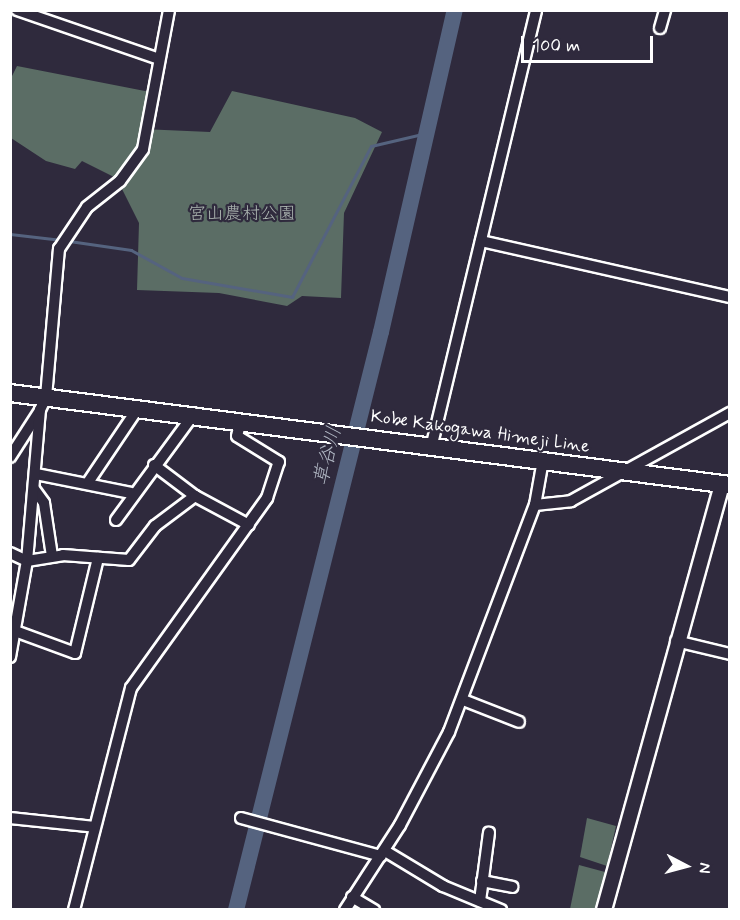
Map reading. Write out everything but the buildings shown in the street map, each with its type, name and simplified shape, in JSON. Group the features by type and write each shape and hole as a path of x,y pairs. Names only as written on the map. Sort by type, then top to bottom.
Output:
{"main road":[{"name":"Kobe Kakogawa Himeji Line","path":"10,393 43,403 138,408 194,414 726,484"}],"street":[{"path":"17,10 159,59"},
{"path":"10,657 27,561 59,249 87,207 120,181 143,149 169,10"},
{"path":"432,444 536,10"},
{"path":"660,28 665,10"},
{"path":"481,241 729,297"},
{"path":"10,458 43,403"},
{"path":"89,481 138,408"},
{"path":"535,505 571,501 729,413"},
{"path":"116,520 131,493 194,414"},
{"path":"74,909 131,688 267,498 279,462 237,436 241,420"},
{"path":"345,909 383,853 463,700 535,505 543,460"},
{"path":"154,465 195,496 249,525"},
{"path":"36,474 89,481 131,493"},
{"path":"604,909 676,641 726,484"},
{"path":"34,489 44,503 52,556"},
{"path":"10,553 27,561 52,556 129,560 155,526 195,496"},
{"path":"15,631 75,653 98,558"},
{"path":"676,641 729,654"},
{"path":"463,700 519,722"},
{"path":"10,818 95,827"},
{"path":"241,818 383,853 501,909"},
{"path":"480,901 489,833"},
{"path":"482,881 512,887"},
{"path":"352,897 374,909"}],"green space":[{"name":"宮山農村公園","path":"17,66 150,92 142,129 210,132 232,91 355,118 382,132 344,213 341,298 302,296 287,306 219,293 137,290 139,223 120,185 142,159 138,149 118,179 82,161 75,169 46,161 11,138 11,78"},
{"path":"587,818 616,826 607,866 580,857"},
{"path":"579,865 605,872 596,909 570,909"}],"waterway":[{"name":"草谷川","path":"236,910 381,332 455,10"},
{"path":"69,241 131,250 182,278 292,297 371,146 427,133"},
{"path":"10,234 62,240"}]}
